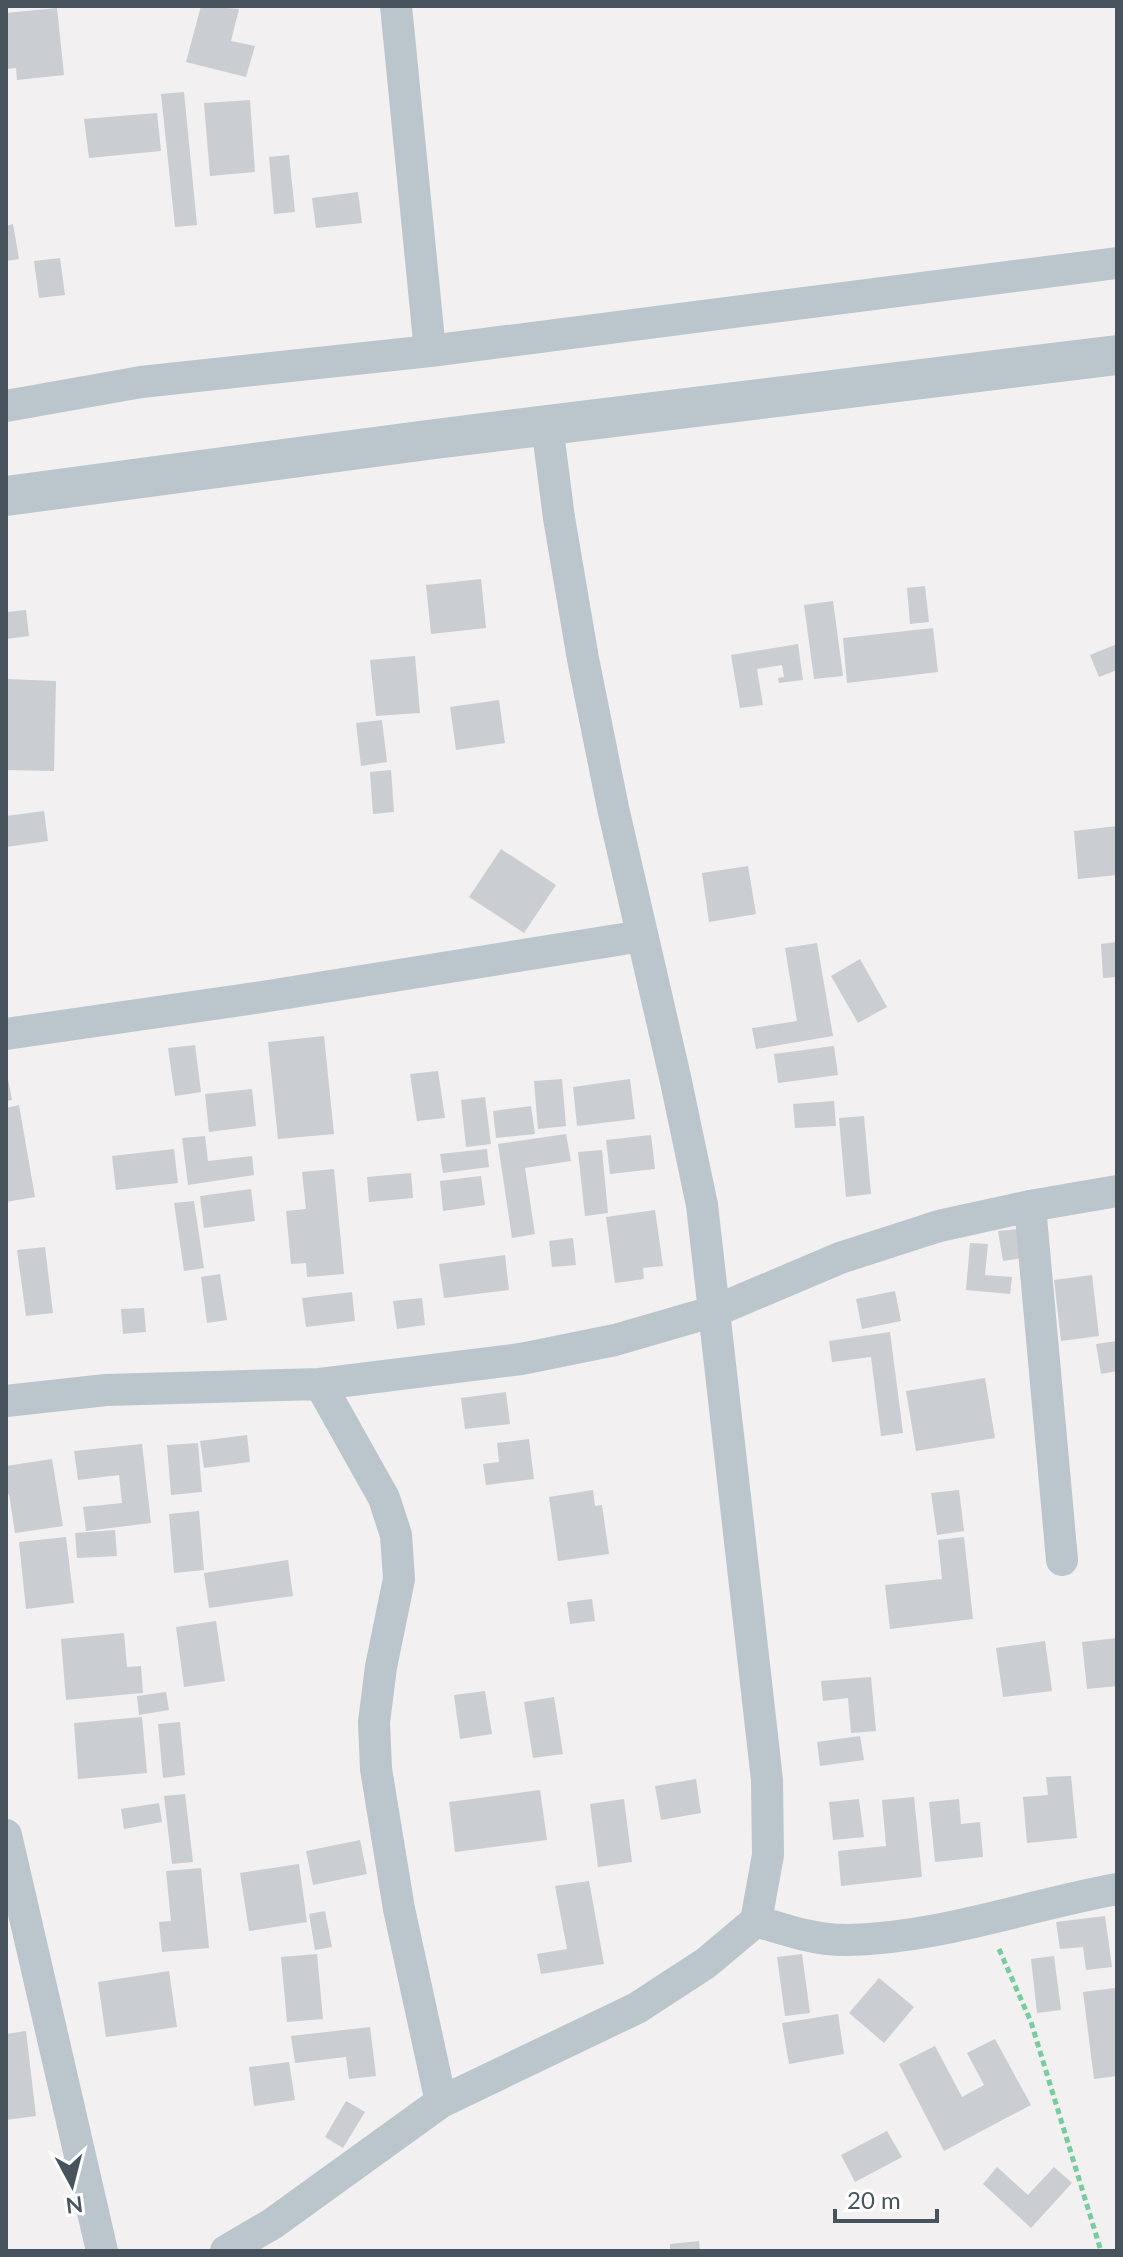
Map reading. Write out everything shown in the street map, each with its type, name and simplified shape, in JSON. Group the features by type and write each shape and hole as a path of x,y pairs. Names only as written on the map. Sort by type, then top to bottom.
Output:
{"street":[{"path":"396,6 430,351"},
{"path":"6,406 141,382 430,351 1117,263"},
{"path":"6,496 1117,355"},
{"path":"226,2251 272,2224 441,2102 637,2008 706,1963 756,1921 768,1855 767,1780 702,1205 613,808 583,659 547,425"},
{"path":"6,1034 262,997 642,936"},
{"path":"6,1401 106,1390 320,1384 521,1359 615,1340 715,1311 840,1258 939,1226 1117,1191"},
{"path":"1030,1206 1062,1560"},
{"path":"320,1384 384,1498 396,1535 399,1579 376,1708 376,1769 399,1909 441,2102"},
{"path":"6,1835 12,1890 102,2251"},
{"path":"756,1921 802,1935 844,1940 889,1936 981,1919 1117,1889"}],"path":[{"path":"981,1919 1002,1954 1031,2022 1101,2251"}],"building":[{"path":"201,6 239,9 231,41 255,46 246,77 186,62"},
{"path":"57,8 64,75 17,80 16,68 6,69 6,13"},
{"path":"184,92 197,225 175,227 161,94"},
{"path":"250,100 255,172 210,176 204,103"},
{"path":"157,113 161,151 89,158 84,119"},
{"path":"289,155 295,212 274,214 269,157"},
{"path":"358,192 362,223 316,228 312,198"},
{"path":"13,224 19,259 6,261 6,226"},
{"path":"60,258 65,295 39,298 34,261"},
{"path":"481,579 486,628 431,634 426,585"},
{"path":"925,586 929,622 910,624 907,588"},
{"path":"833,601 843,676 814,679 804,605"},
{"path":"26,610 29,636 6,639 6,612"},
{"path":"933,628 938,672 847,683 843,638"},
{"path":"798,644 803,680 779,683 778,678 784,677 782,665 757,669 763,705 740,708 731,655"},
{"path":"1117,644 1117,670 1099,677 1090,655"},
{"path":"415,656 420,713 376,716 370,660"},
{"path":"6,679 56,681 54,771 6,770"},
{"path":"499,700 505,743 456,750 450,707"},
{"path":"382,720 387,762 361,766 356,723"},
{"path":"391,770 394,812 373,814 370,772"},
{"path":"44,811 48,841 6,847 6,816"},
{"path":"1117,826 1117,875 1078,879 1074,831"},
{"path":"501,849 556,885 524,933 469,897"},
{"path":"748,866 756,914 709,922 702,873"},
{"path":"1117,942 1117,977 1103,978 1101,944"},
{"path":"817,943 833,1036 756,1049 752,1028 797,1021 785,948"},
{"path":"860,959 887,1007 858,1023 831,976"},
{"path":"324,1036 334,1134 278,1139 268,1042"},
{"path":"195,1045 201,1092 175,1096 168,1048"},
{"path":"834,1046 838,1075 778,1083 774,1054"},
{"path":"6,1068 12,1100 6,1101"},
{"path":"438,1071 445,1118 417,1121 410,1074"},
{"path":"562,1079 566,1126 538,1129 534,1081"},
{"path":"630,1079 635,1119 577,1126 573,1087"},
{"path":"252,1089 256,1126 209,1132 205,1094"},
{"path":"485,1097 491,1144 466,1147 461,1100"},
{"path":"834,1101 836,1126 795,1128 793,1104"},
{"path":"19,1105 35,1197 6,1202 6,1108"},
{"path":"531,1106 535,1134 496,1138 493,1111"},
{"path":"864,1116 871,1194 846,1197 839,1118"},
{"path":"566,1134 571,1161 525,1168 535,1234 512,1238 498,1144"},
{"path":"651,1135 655,1169 610,1174 606,1140"},
{"path":"205,1136 208,1161 252,1156 254,1175 188,1185 182,1138"},
{"path":"174,1149 178,1183 116,1190 112,1156"},
{"path":"487,1149 489,1167 443,1173 440,1154"},
{"path":"602,1150 608,1213 585,1216 578,1152"},
{"path":"334,1169 344,1274 307,1277 306,1263 291,1264 286,1211 306,1209 302,1172"},
{"path":"411,1173 413,1198 369,1202 367,1177"},
{"path":"481,1176 485,1205 443,1211 440,1181"},
{"path":"251,1189 255,1221 204,1228 200,1196"},
{"path":"194,1201 204,1268 184,1271 174,1203"},
{"path":"655,1210 663,1266 643,1268 644,1279 615,1283 606,1217"},
{"path":"1018,1229 1022,1258 1003,1261 998,1231"},
{"path":"573,1238 576,1265 552,1267 549,1241"},
{"path":"970,1243 988,1244 985,1275 1012,1277 1010,1294 966,1290"},
{"path":"45,1247 53,1313 26,1316 17,1250"},
{"path":"505,1255 509,1290 444,1298 439,1264"},
{"path":"220,1274 227,1320 207,1323 201,1277"},
{"path":"1092,1275 1099,1336 1061,1341 1054,1280"},
{"path":"895,1291 901,1321 862,1329 856,1299"},
{"path":"352,1292 355,1321 306,1327 302,1298"},
{"path":"422,1298 425,1325 397,1329 393,1301"},
{"path":"144,1308 146,1332 123,1334 121,1309"},
{"path":"890,1332 903,1433 881,1436 871,1357 832,1362 829,1341"},
{"path":"1117,1341 1117,1371 1101,1374 1096,1344"},
{"path":"985,1378 995,1438 916,1451 906,1391"},
{"path":"506,1392 510,1424 465,1429 461,1398"},
{"path":"247,1435 250,1462 204,1468 200,1441"},
{"path":"529,1439 534,1479 486,1485 483,1464 499,1462 497,1443"},
{"path":"198,1443 202,1492 171,1495 167,1445"},
{"path":"142,1444 151,1523 86,1531 83,1507 122,1503 119,1475 78,1480 74,1451"},
{"path":"52,1459 63,1526 15,1533 9,1494 6,1495 6,1466"},
{"path":"593,1490 595,1506 602,1505 609,1554 558,1561 549,1497"},
{"path":"959,1490 964,1531 937,1535 931,1493"},
{"path":"199,1511 204,1570 174,1573 169,1514"},
{"path":"115,1530 117,1556 77,1558 75,1533"},
{"path":"66,1537 74,1603 26,1609 19,1542"},
{"path":"964,1537 973,1619 890,1629 885,1585 942,1579 938,1540"},
{"path":"288,1560 293,1596 209,1608 204,1573"},
{"path":"592,1599 595,1621 570,1624 567,1602"},
{"path":"216,1621 225,1681 184,1687 176,1627"},
{"path":"124,1633 127,1667 141,1666 143,1693 66,1700 61,1639"},
{"path":"1117,1638 1117,1686 1087,1689 1082,1642"},
{"path":"1045,1641 1052,1691 1003,1697 996,1648"},
{"path":"871,1677 876,1731 851,1733 848,1698 823,1701 821,1681"},
{"path":"485,1691 492,1734 460,1739 454,1695"},
{"path":"166,1692 169,1710 139,1715 137,1696"},
{"path":"554,1697 563,1754 533,1758 524,1702"},
{"path":"142,1717 147,1773 78,1779 74,1723"},
{"path":"180,1722 185,1775 163,1778 158,1724"},
{"path":"860,1736 864,1760 820,1766 817,1742"},
{"path":"1071,1776 1077,1838 1027,1843 1023,1797 1048,1795 1046,1777"},
{"path":"696,1779 701,1813 661,1820 655,1786"},
{"path":"540,1790 547,1840 455,1852 449,1802"},
{"path":"185,1794 193,1862 172,1864 164,1796"},
{"path":"914,1797 922,1877 841,1886 838,1851 886,1846 882,1800"},
{"path":"624,1799 632,1862 598,1867 590,1804"},
{"path":"859,1799 864,1837 833,1840 829,1802"},
{"path":"959,1799 961,1824 980,1822 983,1857 935,1862 929,1802"},
{"path":"159,1803 162,1822 124,1829 121,1809"},
{"path":"360,1840 367,1874 313,1885 306,1851"},
{"path":"299,1864 307,1922 249,1931 240,1873"},
{"path":"201,1868 209,1948 162,1952 159,1922 171,1921 166,1871"},
{"path":"589,1881 604,1964 541,1974 537,1954 567,1949 555,1886"},
{"path":"325,1911 332,1947 315,1950 309,1914"},
{"path":"1105,1916 1112,1967 1086,1970 1083,1947 1060,1949 1056,1922"},
{"path":"317,1954 323,2019 287,2022 281,1957"},
{"path":"802,1954 810,2013 785,2016 777,1957"},
{"path":"1054,1956 1061,2010 1037,2013 1031,1959"},
{"path":"169,1971 177,2027 106,2037 98,1982"},
{"path":"879,1978 914,2007 884,2043 849,2013"},
{"path":"1115,1988 1117,2076 1094,2079 1083,1992"},
{"path":"838,2014 844,2054 789,2064 782,2023"},
{"path":"370,2027 376,2076 349,2079 346,2057 295,2063 291,2036"},
{"path":"26,2031 36,2116 6,2120 6,2034"},
{"path":"995,2039 1031,2105 944,2151 899,2064 935,2046 962,2097 984,2085 967,2053"},
{"path":"289,2062 295,2100 254,2106 249,2067"},
{"path":"346,2101 365,2112 343,2148 325,2137"},
{"path":"887,2131 902,2157 855,2182 841,2155"},
{"path":"997,2167 1028,2195 1054,2167 1072,2183 1031,2228 983,2184"},
{"path":"699,2241 700,2251 670,2251 670,2244"}]}
